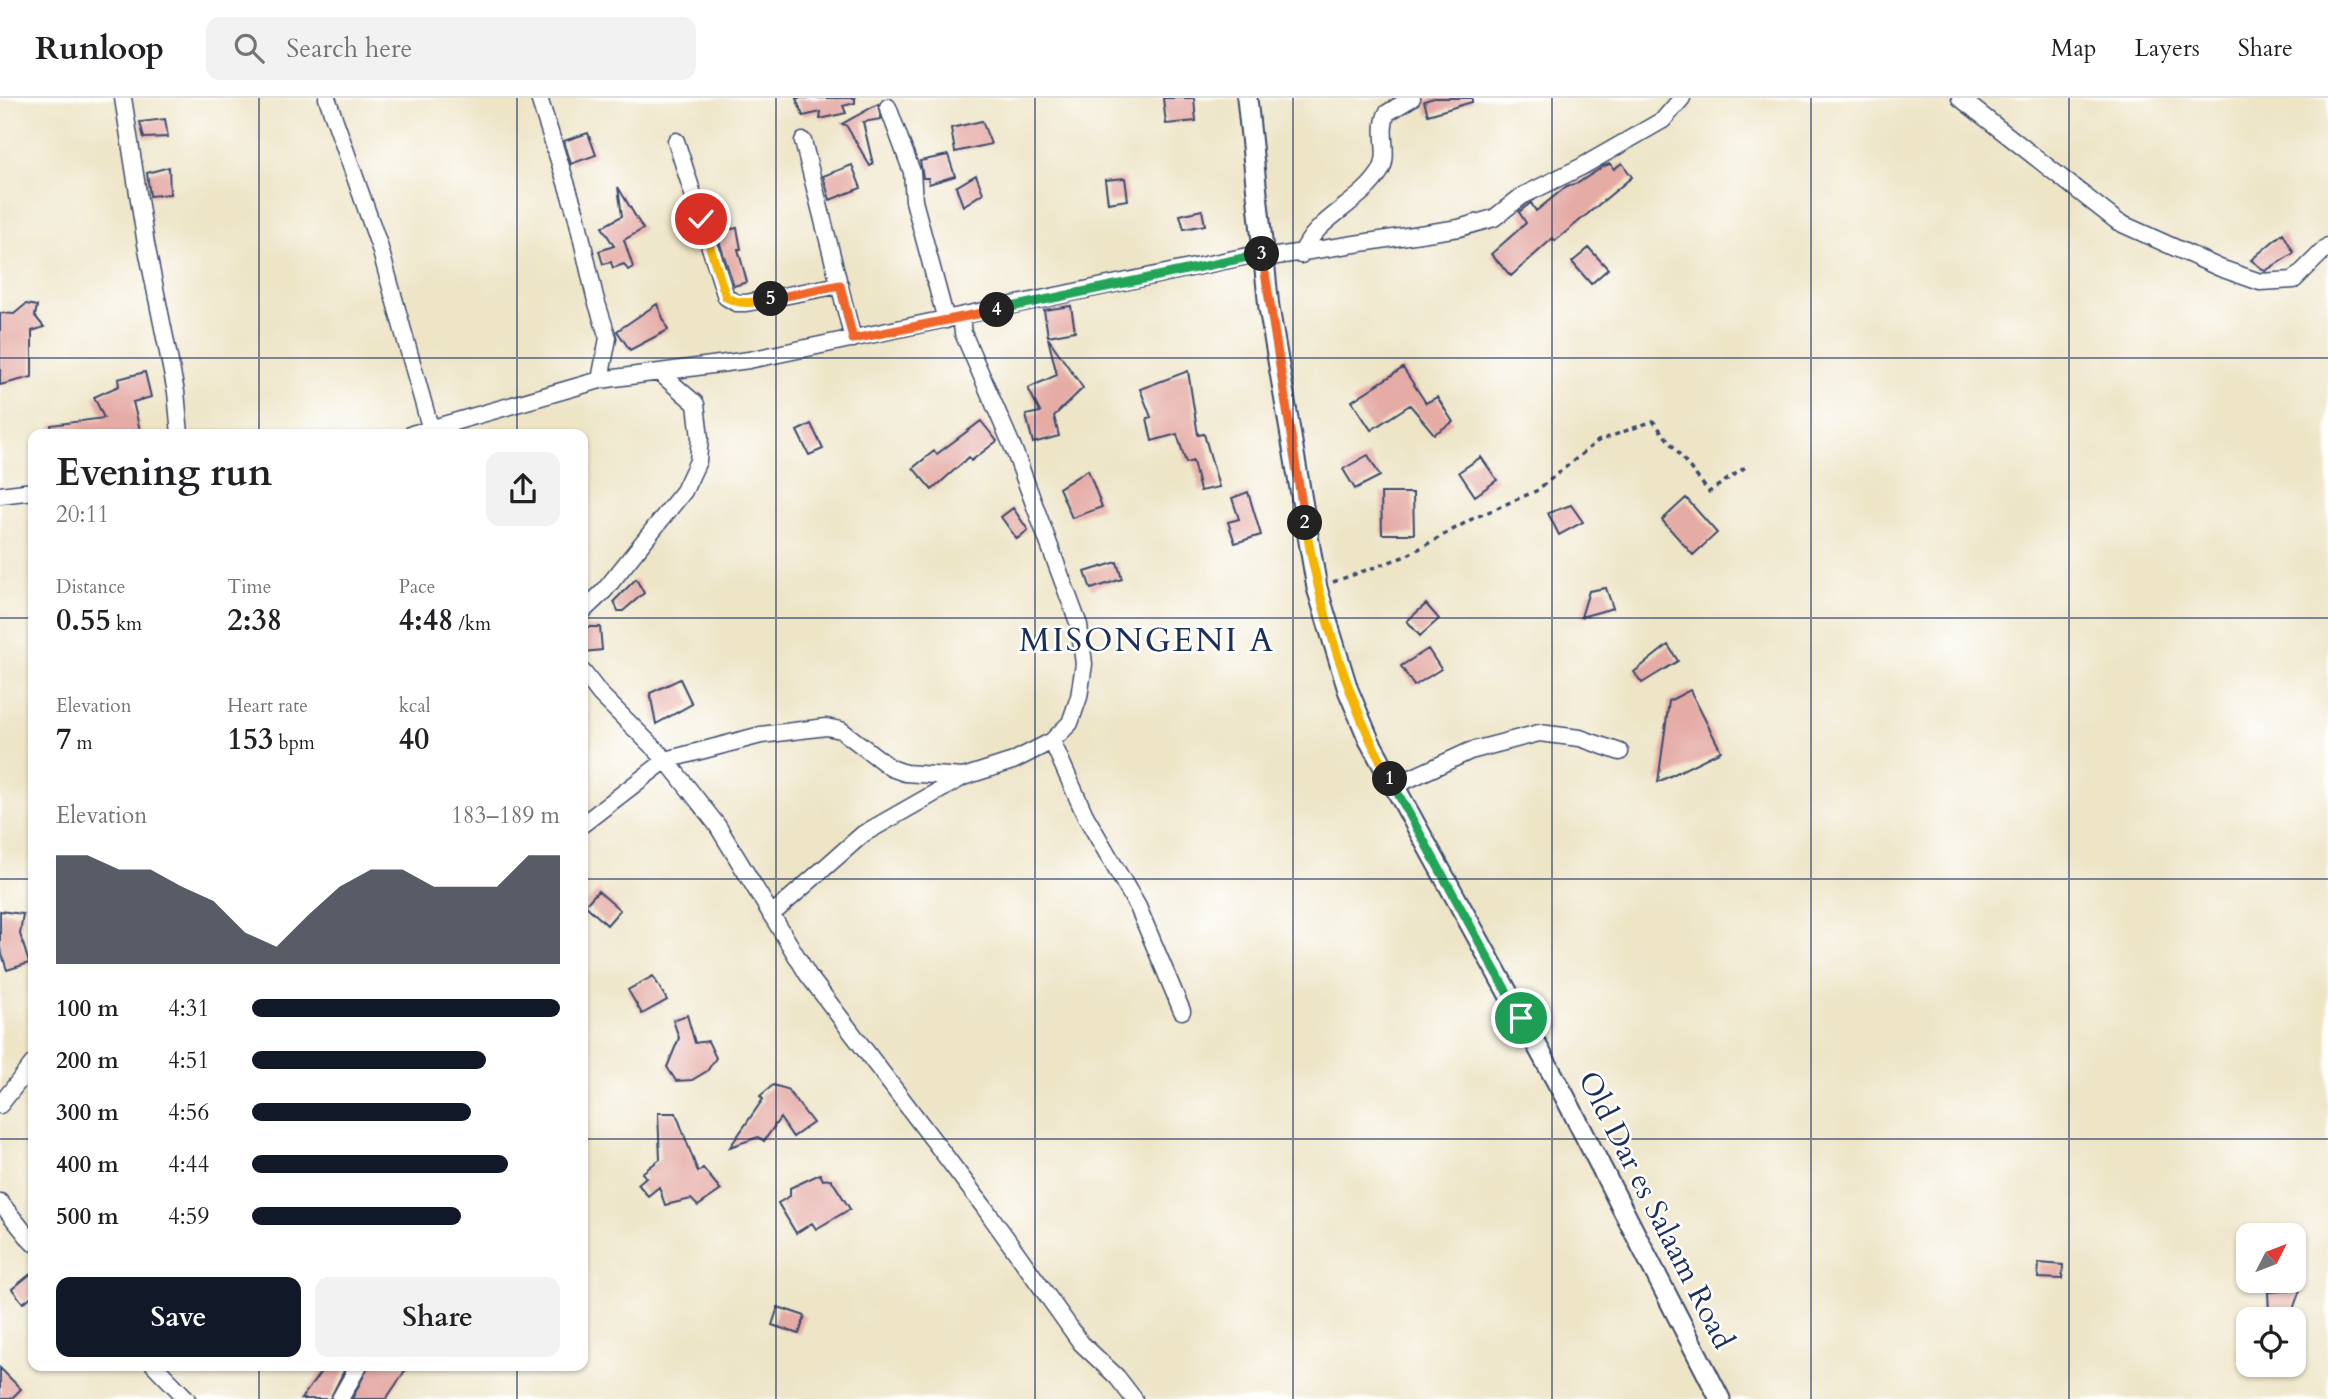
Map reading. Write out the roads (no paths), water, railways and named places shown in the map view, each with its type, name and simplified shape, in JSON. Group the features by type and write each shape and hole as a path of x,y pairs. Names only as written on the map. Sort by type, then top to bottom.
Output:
{"street":[{"path":"123,98 146,244 176,391 180,429"},
{"path":"327,98 379,245 429,429"},
{"path":"538,98 576,214 595,297 608,338 600,380"},
{"name":"Old Dar es Salaam Road","path":"1247,98 1269,308 1317,588 1348,690 1369,740 1564,1095 1720,1399"},
{"path":"1300,255 1307,239 1375,178 1385,158 1381,133 1387,113 1412,98"},
{"path":"440,429 600,380 749,360 1263,256 1300,255 1459,228 1493,218 1522,196 1581,167 1663,120 1682,98"},
{"path":"1960,98 2118,222 2220,268 2260,282 2294,280 2328,246"},
{"path":"771,915 863,834 963,777 1013,761 1052,741 1070,723 1079,697 1084,664 1079,625 1014,450 962,333 953,319 914,201 912,172 888,107"},
{"path":"676,141 726,297 736,303 746,303 840,285"},
{"path":"803,141 853,339"},
{"path":"588,606 604,591 684,491 698,461 701,438 696,404 660,373"},
{"path":"0,495 28,492"},
{"path":"588,678 600,694 667,760 717,825 807,975 984,1207 1081,1343 1117,1377 1134,1399"},
{"path":"588,820 667,760 761,735 826,727 841,730 891,768 905,773 963,777"},
{"path":"1394,786 1469,751 1539,733 1580,738 1620,752"},
{"path":"1052,741 1085,815 1138,907 1182,1011"},
{"path":"0,1105 28,1069"},
{"path":"0,1202 28,1237"},
{"path":"160,1371 187,1399"},
{"path":"340,1399 356,1371"}],"district":[{"name":"MISONGENI A","path":"1147,640"}]}
